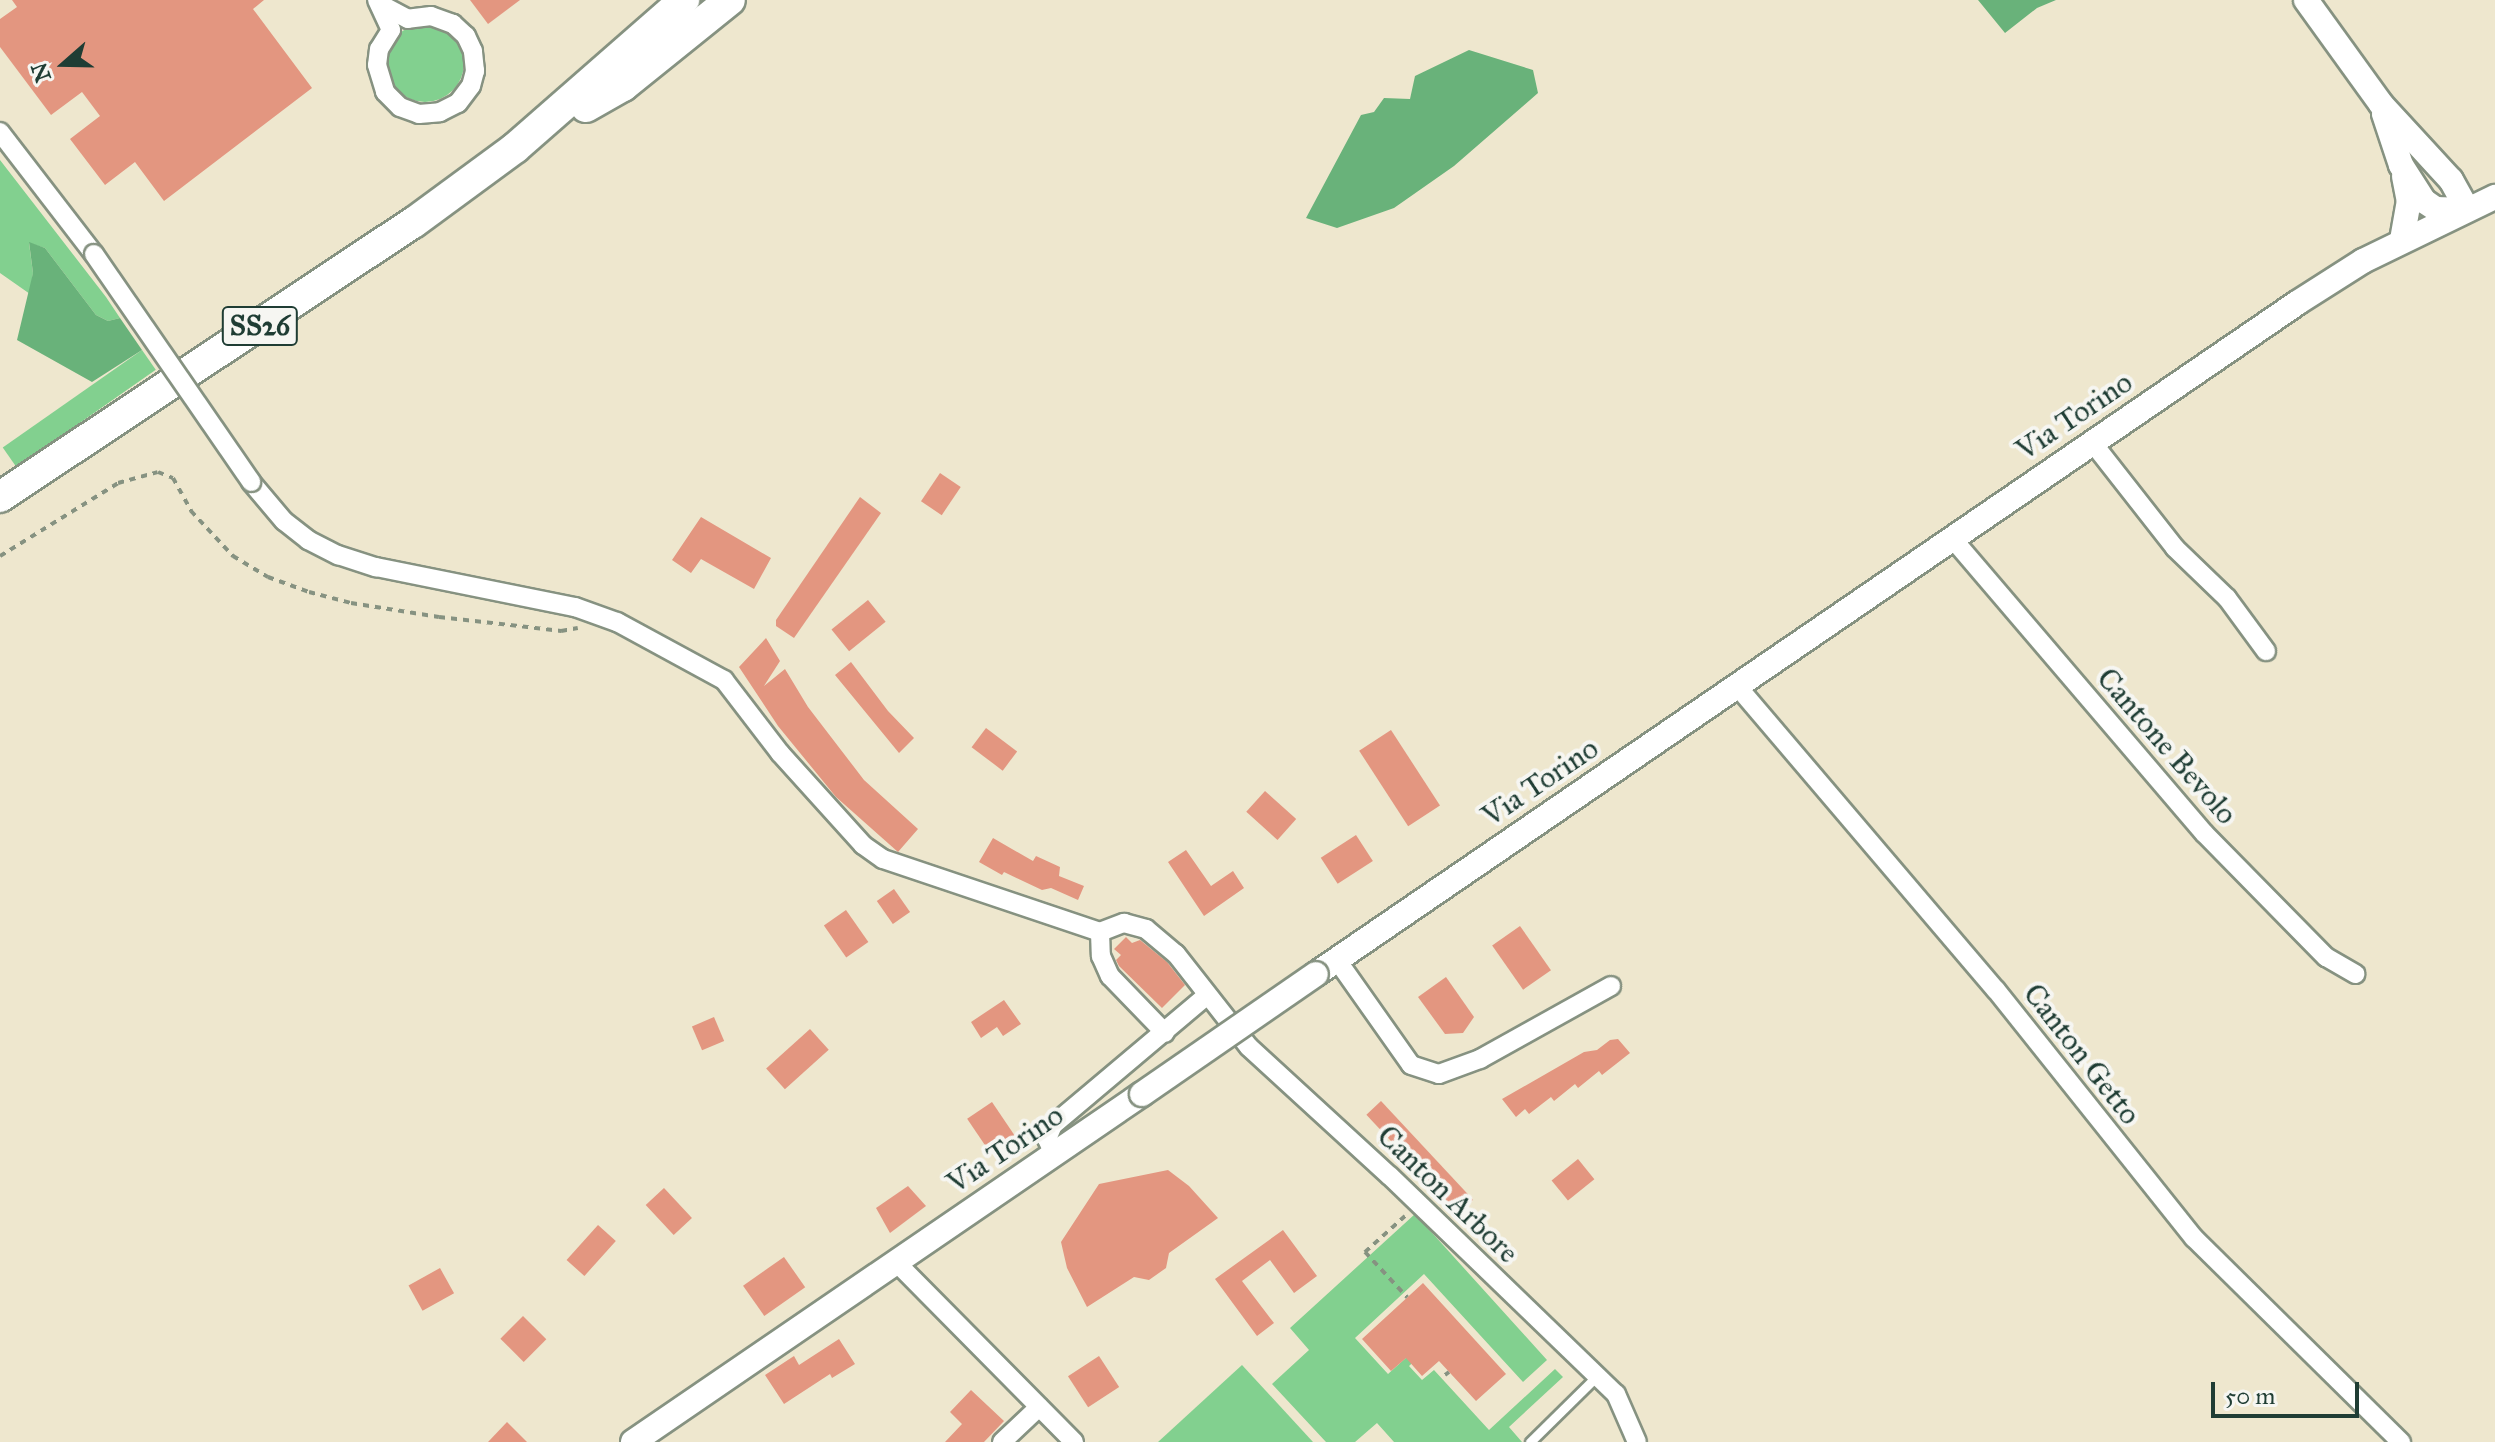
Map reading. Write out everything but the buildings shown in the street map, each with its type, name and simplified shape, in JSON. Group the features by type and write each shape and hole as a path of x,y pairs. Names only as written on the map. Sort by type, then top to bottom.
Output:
{"main road":[{"name":"SS26","path":"0,497 413,223 515,148 684,0"},
{"path":"515,148 623,86 730,0"}],"street":[{"path":"2306,0 2381,104 2451,180 2467,209 2436,209 2424,201 2401,165"},
{"path":"378,2 408,19 431,16 453,24 466,36 473,51 475,71 471,86 458,103 440,112 419,114 400,107 385,92 377,65 379,49 391,30 378,2"},
{"path":"2381,104 2401,165 2409,202 2402,240"},
{"path":"0,132 94,254 251,482 284,521 308,540 338,555 376,567 575,607 617,622 724,680 780,753 863,845 883,859 1100,932 1101,956 1110,976 1165,1033"},
{"name":"Via Torino","path":"633,1442 2297,303 2402,240 2495,197"},
{"path":"2092,442 2175,548 2227,598 2266,651"},
{"name":"Cantone Bevolo","path":"1952,538 2204,833 2326,957 2355,974"},
{"name":"Canton Getto","path":"1737,686 1996,990 2194,1238 2401,1442"},
{"name":"Canton Arbore","path":"1100,932 1124,923 1146,929 1176,954 1198,978 1206,996 1249,1047 1616,1394 1637,1442"},
{"path":"1337,960 1411,1065 1439,1074 1480,1059 1611,986"},
{"path":"1054,1154 1047,1139 1053,1125 1206,996"},
{"path":"896,1262 1074,1442"},
{"path":"1002,1442 1039,1407"}],"lane":[{"path":"1530,1442 1598,1375"}],"path":[{"path":"0,556 118,483 158,472 173,478 191,511 233,556 268,577 309,592 439,617 561,631 617,622"},
{"path":"1403,1217 1365,1252 1407,1297"}],"green space":[{"path":"1978,0 2056,0 2037,8 2005,33"},
{"path":"425,24 440,27 453,35 461,48 464,63 461,78 453,91 440,99 425,102 410,99 397,91 389,78 386,63 389,48 397,35 410,27"},
{"path":"1469,50 1533,70 1538,93 1454,166 1394,208 1337,228 1306,218 1361,115 1374,112 1384,98 1410,99 1415,76"},
{"path":"0,160 120,318 108,321 96,315 45,248 29,243 33,273 30,294 0,273"},
{"path":"29,242 45,248 96,315 108,321 120,318 142,350 92,382 17,340 33,273"},
{"path":"142,350 156,370 17,467 3,448"},
{"path":"1415,1214 1547,1360 1523,1382 1424,1274 1355,1338 1388,1374 1418,1347 1423,1353 1409,1366 1422,1380 1434,1370 1489,1430 1555,1369 1563,1377 1509,1427 1522,1442 1394,1442 1377,1423 1355,1442 1326,1442 1272,1384 1309,1350 1290,1328"},
{"path":"1242,1365 1313,1442 1158,1442"}]}
